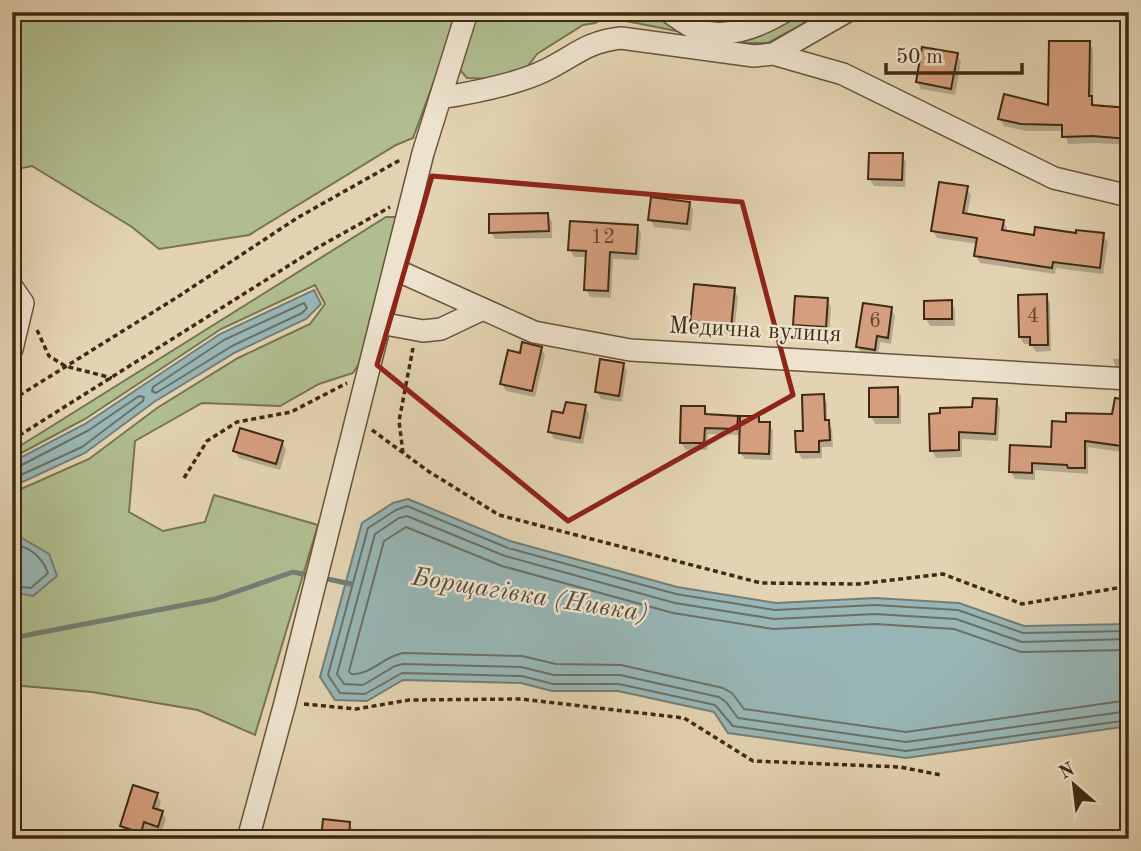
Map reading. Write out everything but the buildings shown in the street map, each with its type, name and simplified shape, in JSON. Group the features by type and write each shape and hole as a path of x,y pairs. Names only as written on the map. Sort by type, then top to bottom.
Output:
{"street":[{"path":"248,839 285,703 422,153 467,12"},
{"path":"669,12 699,30 734,33 784,12"},
{"path":"764,55 846,12"},
{"path":"754,26 764,55"},
{"path":"440,98 474,93 545,71 585,47 604,40 621,38 687,49 764,55 843,74 1054,178 1129,196"},
{"name":"Медична вулиця","path":"394,269 534,332 629,350 1129,379"},
{"path":"12,349 18,295"},
{"path":"380,323 416,330 442,329 483,309"}],"path":[{"path":"12,400 179,296 297,218 374,173 422,153"},
{"path":"12,440 315,249 387,208 410,205"},
{"path":"18,295 49,356 65,366 112,379"},
{"path":"403,453 399,421 416,330"},
{"path":"184,478 207,441 237,422 291,412 368,372"},
{"path":"356,418 403,453 499,515 761,583 859,584 943,574 1022,604 1129,586"},
{"path":"285,703 356,709 409,700 521,699 684,718 752,761 900,767 940,775"}],"highlighted area":[{"path":"432,176 742,202 793,395 568,521 377,365"}],"green space":[{"path":"12,12 457,12 452,33 413,138 396,145 249,235 159,249 132,227 32,166 12,170"},
{"path":"473,12 825,12 768,43 737,43 606,17 583,25 537,54 525,70 494,79 467,78 460,70 460,57"},
{"path":"386,217 400,217 364,356 353,373 319,384 280,406 202,403 135,441 129,512 163,531 205,522 214,495 318,525 255,735 198,710 92,692 12,685 12,493 89,459 157,408 238,358 310,324 325,304 315,285 221,329 85,419 12,458 12,451"}],"water":[{"path":"314,290 321,304 306,319 236,352 154,402 85,453 12,487 12,462 85,424 220,334"},
{"path":"408,499 510,541 677,587 776,603 875,598 959,603 1024,626 1129,624 1129,726 906,758 728,733 714,712 618,691 552,691 521,683 403,680 367,701 335,700 320,677 362,523 393,503"},
{"path":"20,537 49,554 57,576 33,596 12,592 12,540"}],"waterway":[{"name":"Борщагівка (Нивка)","path":"12,638 215,599 293,572 313,576"},
{"name":"Борщагівка (Нивка)","path":"323,578 351,584"}]}
